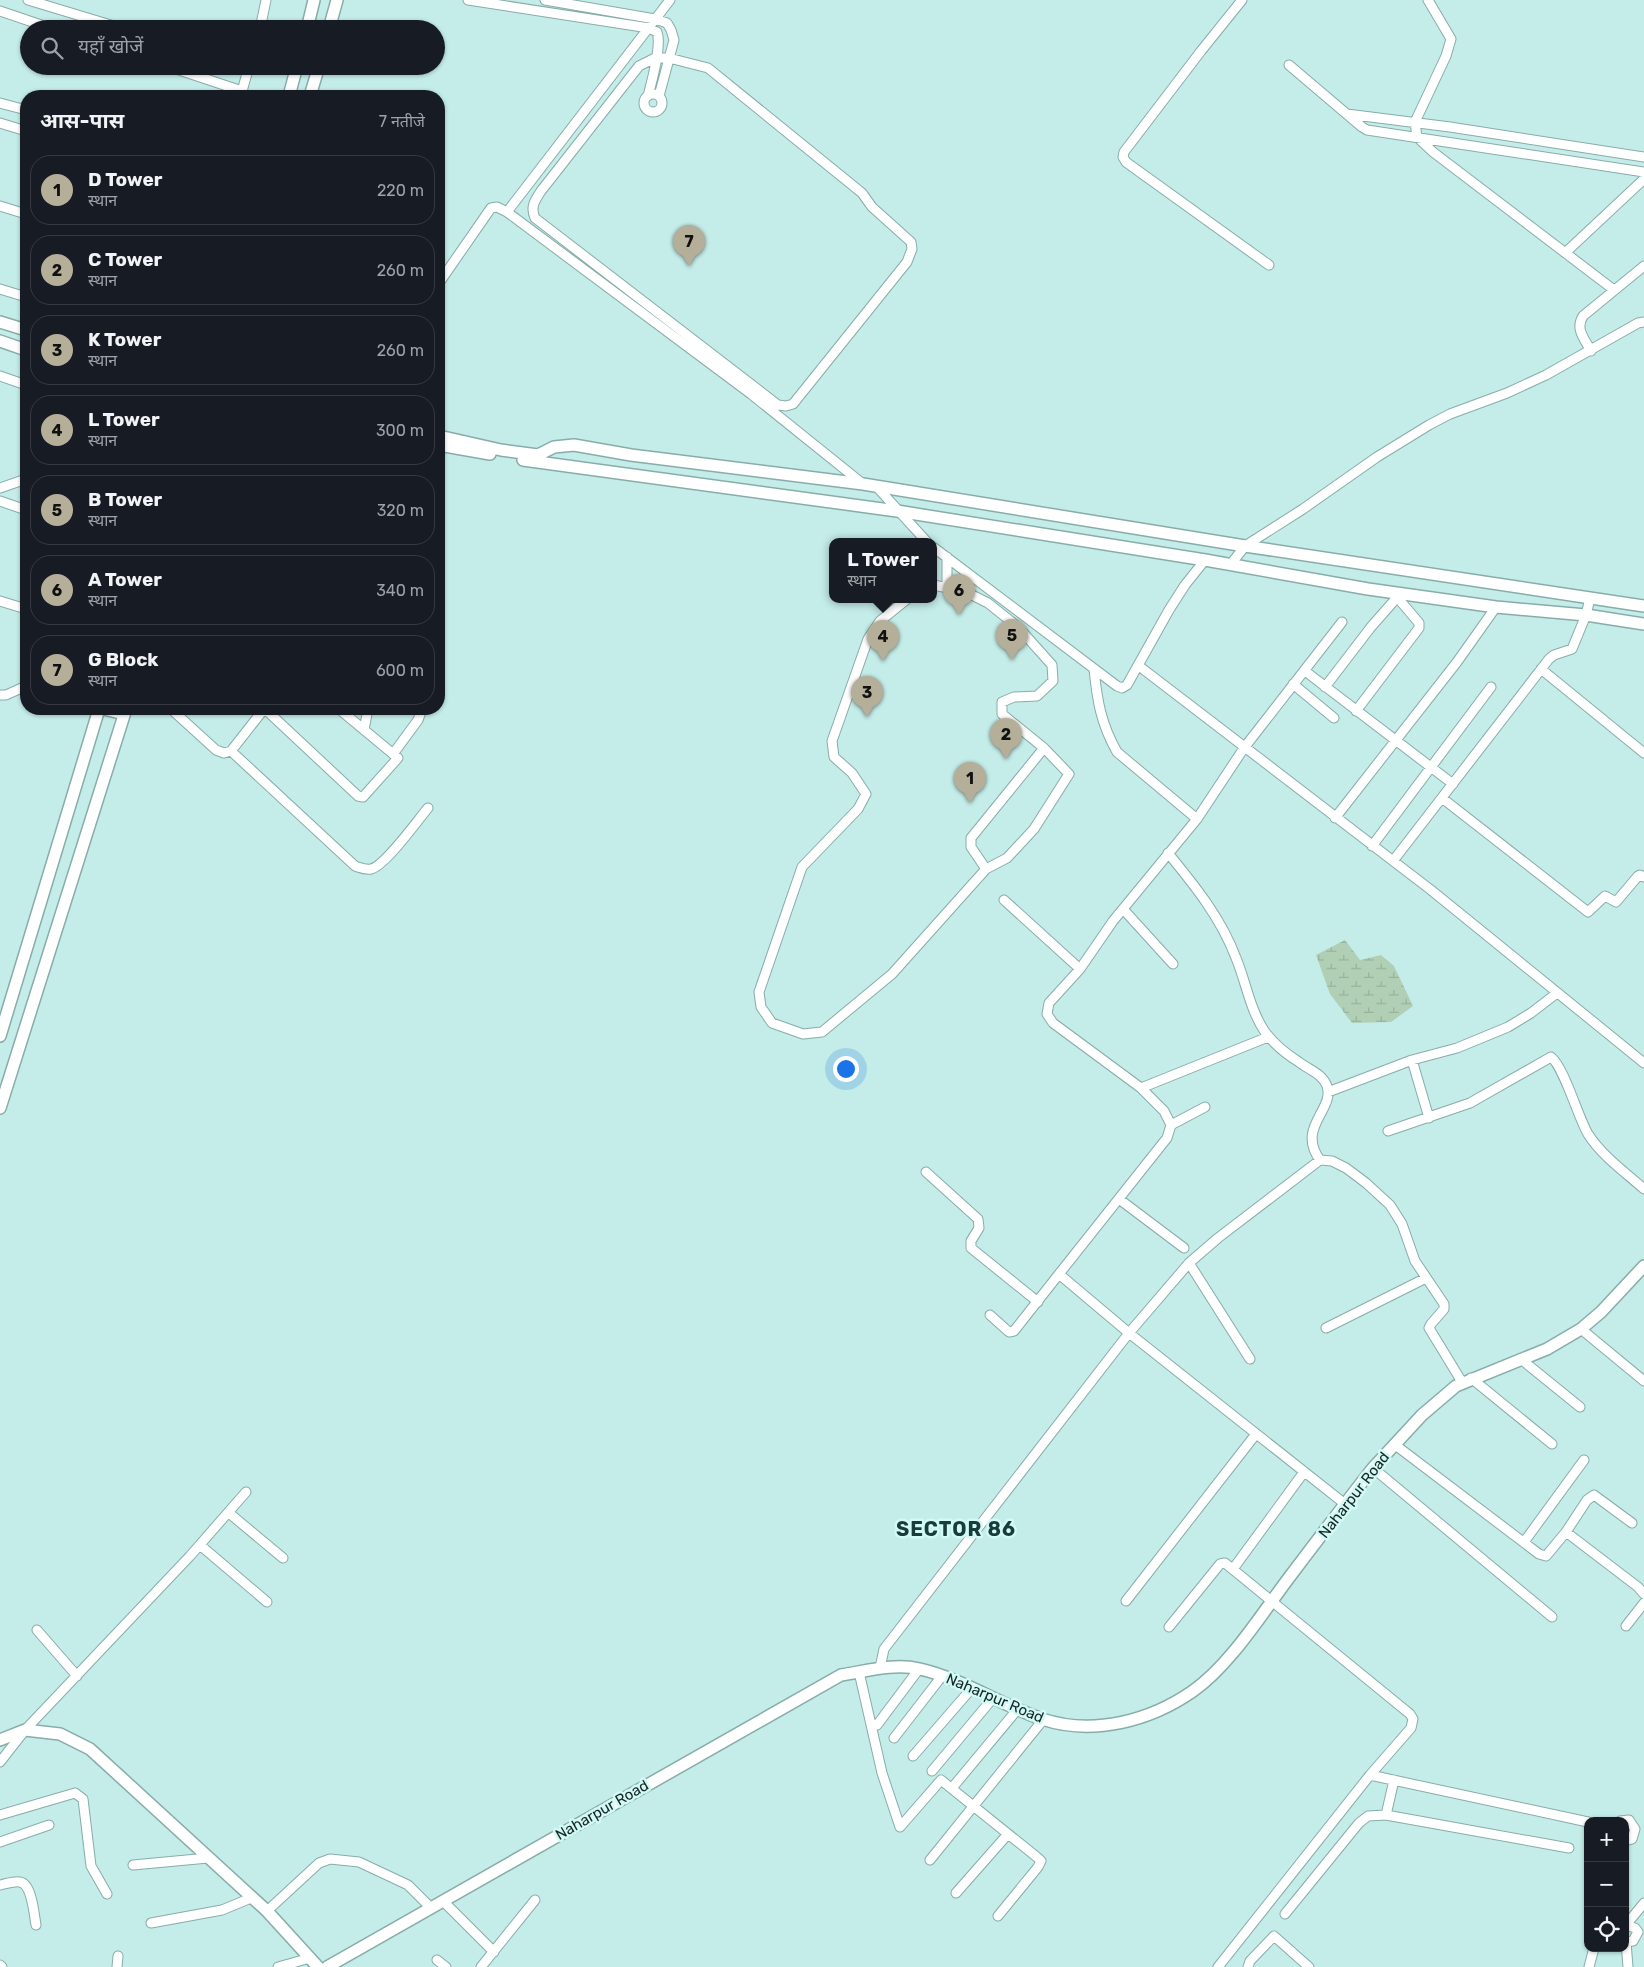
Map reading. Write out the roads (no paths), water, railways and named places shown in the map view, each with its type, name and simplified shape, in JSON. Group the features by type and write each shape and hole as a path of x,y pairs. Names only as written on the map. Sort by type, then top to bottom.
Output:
{"street":[{"path":"28,0 94,20"},
{"path":"262,20 266,0"},
{"path":"309,20 314,0"},
{"path":"331,20 337,0"},
{"path":"468,0 649,28 657,32 659,38 648,96 645,100 645,106 651,112 657,111 661,107 661,101 654,94 648,96"},
{"path":"545,0 591,4 667,23 674,40 658,96"},
{"path":"507,212 670,0"},
{"path":"1242,0 1124,152 1123,157 1126,162 1269,265"},
{"path":"1428,0 1451,39 1446,56 1415,122 1418,137 1433,152 1614,290"},
{"path":"0,11 26,20"},
{"path":"655,58 669,58 708,68 862,193 872,207 910,242 912,249 907,262 793,404 786,406 778,405 535,218 533,213 534,201 541,191 639,66 655,58"},
{"path":"1289,65 1367,130 1644,172"},
{"path":"191,75 230,90"},
{"path":"242,90 246,75"},
{"path":"291,90 295,75"},
{"path":"312,90 316,75"},
{"path":"0,103 20,108"},
{"path":"1347,114 1415,122 1644,157"},
{"path":"0,123 20,129"},
{"path":"1565,253 1644,179"},
{"path":"0,206 20,212"},
{"path":"445,275 491,208 497,207 507,212 751,394 863,484"},
{"path":"1591,351 1579,327 1579,322 1644,266"},
{"path":"0,289 20,295"},
{"path":"0,322 20,328"},
{"path":"1231,564 1245,546 1429,425 1450,414 1507,393 1546,375 1638,323 1644,322"},
{"path":"0,341 20,348"},
{"path":"0,376 20,383"},
{"path":"445,437 501,450 538,455 554,446 574,444 631,455 863,484 1245,546 1644,606"},
{"path":"445,447 534,462 897,511 1231,564 1399,595 1586,615 1644,624"},
{"path":"0,488 20,481"},
{"path":"876,486 922,538"},
{"path":"0,501 20,508"},
{"path":"937,550 1094,669 1122,688 1139,666 1185,585 1206,560"},
{"path":"946,557 948,588"},
{"path":"902,603 880,620 868,639 832,741 834,757 852,773 866,794 858,809 802,867 760,992 761,1007 772,1023 803,1034 822,1032 892,974 986,869 1007,858 1034,828 1069,774 1044,748 1002,714 1002,702 1014,697 1037,696 1053,681 1052,665 1018,627 988,604 964,591 937,586"},
{"path":"1325,687 1399,595"},
{"path":"1356,710 1420,628 1419,623 1399,595"},
{"path":"1392,861 1541,669 1552,657 1572,649 1586,615 1590,598"},
{"path":"0,601 20,607"},
{"path":"1335,818 1457,662 1496,606"},
{"path":"990,1315 1009,1332 1014,1331 1166,1138 1170,1125 1164,1111 1141,1088 1053,1023 1047,1014 1049,1003 1080,968 1123,910 1197,818 1244,748 1342,622"},
{"path":"1139,666 1392,861 1644,1063"},
{"path":"1094,669 1098,706 1110,741 1117,752 1197,818"},
{"path":"1541,669 1644,753"},
{"path":"1305,671 1453,784"},
{"path":"1293,684 1334,718"},
{"path":"1372,846 1491,687"},
{"path":"0,695 12,693 20,689"},
{"path":"0,1036 97,715"},
{"path":"0,1108 124,715"},
{"path":"178,715 216,750 224,753 231,751 259,715"},
{"path":"270,715 358,796 363,797 397,762 398,758 346,715"},
{"path":"364,730 367,715"},
{"path":"393,754 420,715"},
{"path":"986,869 971,847 971,838 1044,748"},
{"path":"231,751 355,866 364,870 373,869 384,862 428,808"},
{"path":"1442,798 1588,912 1605,896 1616,902 1638,876 1644,877"},
{"path":"1168,853 1202,895 1226,934 1252,1004 1268,1036 1283,1051 1321,1076 1326,1084 1327,1099 1313,1132 1314,1152 1320,1160"},
{"path":"1004,900 1080,968"},
{"path":"1123,910 1173,964"},
{"path":"1328,1092 1412,1060 1457,1048 1508,1027 1531,1014 1557,993"},
{"path":"1141,1088 1268,1036"},
{"path":"1388,1131 1476,1100 1551,1057 1560,1070 1592,1140 1604,1154 1644,1189"},
{"path":"1412,1060 1429,1118"},
{"path":"1170,1125 1205,1107"},
{"path":"880,1668 884,1649 1129,1333 1190,1263 1218,1238 1320,1160 1332,1161 1346,1168 1390,1205 1402,1224 1415,1261 1445,1307 1431,1324 1431,1332 1466,1380 1552,1444"},
{"path":"926,1172 978,1219 979,1228 971,1241 971,1248 1038,1302"},
{"path":"1118,1199 1184,1248"},
{"path":"1190,1263 1250,1359"},
{"name":"Naharpur Road","path":"327,1967 842,1675 880,1668 918,1669 972,1688 1017,1710 1043,1720 1065,1725 1108,1726 1157,1711 1193,1691 1231,1654 1373,1468 1394,1444 1439,1400 1466,1380 1547,1349 1581,1329 1644,1266"},
{"path":"1059,1274 1129,1333 1345,1504"},
{"path":"1326,1328 1426,1278"},
{"path":"1581,1329 1644,1381"},
{"path":"1522,1360 1580,1408"},
{"path":"1126,1601 1256,1434"},
{"path":"1394,1444 1539,1554 1546,1556 1566,1532 1587,1500 1594,1495 1632,1524"},
{"path":"1524,1542 1584,1460"},
{"path":"1373,1468 1552,1617"},
{"path":"1233,1569 1304,1472"},
{"path":"0,1762 26,1730 200,1545 246,1492"},
{"path":"229,1512 283,1558"},
{"path":"1566,1532 1638,1587 1644,1594"},
{"path":"200,1545 267,1602"},
{"path":"1169,1627 1220,1564 1225,1563 1410,1714 1413,1719 1411,1728 1370,1775 1218,1967"},
{"path":"1626,1626 1644,1603"},
{"path":"37,1630 77,1676"},
{"path":"877,1725 918,1669"},
{"path":"859,1672 882,1773 900,1827 941,1780 1041,1861 998,1916"},
{"path":"894,1738 942,1676"},
{"path":"913,1756 972,1688"},
{"path":"932,1771 993,1698"},
{"path":"952,1788 1017,1710"},
{"path":"930,1860 1043,1720"},
{"path":"0,1740 26,1730 60,1734 90,1749 267,1911 314,1962"},
{"path":"1370,1775 1584,1821"},
{"path":"1386,1815 1394,1780"},
{"path":"0,1815 75,1793 80,1796 83,1799 91,1866 107,1894"},
{"path":"1285,1914 1359,1823 1368,1816 1386,1815 1568,1848"},
{"path":"1629,1820 1635,1829 1632,1839 1629,1840"},
{"path":"0,1842 49,1825"},
{"path":"956,1893 1008,1834"},
{"path":"133,1865 208,1858"},
{"path":"267,1911 319,1863 330,1859 359,1862 408,1885 431,1908"},
{"path":"0,1885 18,1882 26,1885 30,1891 36,1925"},
{"path":"151,1923 222,1910 252,1898"},
{"path":"481,1967 535,1900"},
{"path":"443,1901 494,1952"},
{"path":"1629,1921 1644,1903"},
{"path":"1629,1926 1635,1928 1638,1932 1634,1941 1629,1942"},
{"path":"1248,1967 1250,1961 1274,1936 1309,1967"},
{"path":"1589,1967 1593,1952"},
{"path":"1627,1952 1628,1967"},
{"path":"117,1967 118,1956"},
{"path":"437,1960 446,1967"},
{"path":"278,1967 314,1962"}],"place":[{"name":"G Block","path":"689,266"},
{"name":"A Tower","path":"959,615"},
{"name":"B Tower","path":"1012,660"},
{"name":"L Tower","path":"883,661"},
{"name":"K Tower","path":"867,717"},
{"name":"C Tower","path":"1006,759"},
{"name":"D Tower","path":"970,803"}],"district":[{"name":"SECTOR 86","path":"956,1529"}]}
